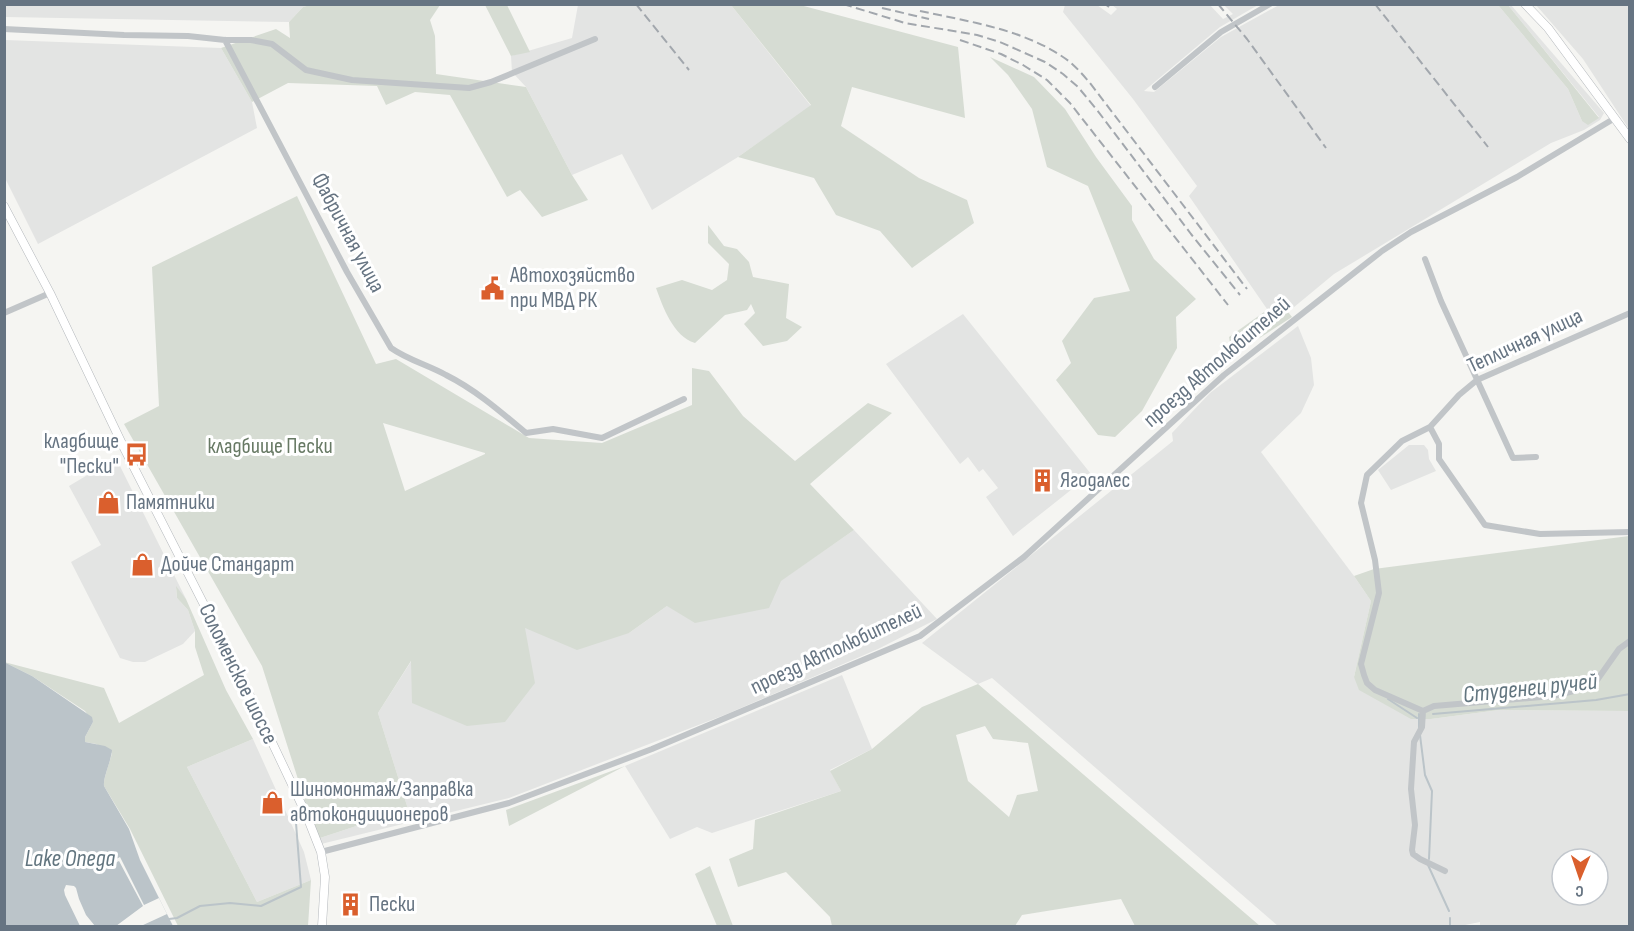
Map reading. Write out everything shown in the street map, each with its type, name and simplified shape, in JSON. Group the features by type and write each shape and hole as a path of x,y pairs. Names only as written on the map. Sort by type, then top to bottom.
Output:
{"main road":[{"path":"1525,4 1548,28 1629,139"},
{"name":"Соломенское шоссе","path":"4,206 50,293 125,450 243,681 306,814 321,852 325,877 322,927"}],"street":[{"path":"1155,87 1221,32 1270,4"},
{"path":"4,29 251,40 272,44 306,70 352,80 469,88 491,82 595,39"},
{"name":"Фабричная улица","path":"225,40 347,272 391,348 446,375 484,398 526,433 553,429 602,438 684,399"},
{"name":"проезд Автолюбителей","path":"321,852 509,803 657,747 920,636 1024,557 1224,375 1382,251 1411,232 1517,177 1615,118"},
{"path":"1425,259 1441,301 1513,458 1536,457"},
{"path":"4,313 50,293"},
{"name":"Тепличная улица","path":"1423,711 1375,690 1367,683 1361,664 1379,593 1376,560 1361,503 1367,475 1402,441 1430,426 1459,395 1477,380 1629,313"},
{"path":"1430,426 1439,444 1439,459 1485,525 1540,534 1629,532"},
{"path":"1444,871 1420,859 1413,854 1412,850 1415,825 1411,789 1414,742 1422,727 1423,711 1434,706 1553,696 1582,689 1595,683 1619,649 1629,641"}],"shaded area":[{"path":"5,4 310,5 303,7 289,22 5,17"},
{"path":"1209,4 1223,19 1233,14 1224,5 1258,5 1220,27 1144,91 1154,92 1221,37 1279,5 1498,5 1568,89 1582,121 1599,117 1508,5 1511,5 1604,113 1600,120 1584,130 1551,143 1334,274 1276,322 1189,196 1197,186 1133,99 1063,12 1065,5 1097,5 1111,15 1117,9 1112,5"},
{"path":"578,5 731,5 811,106 738,157 652,210 622,154 572,175 526,87 512,72 511,56 572,38"},
{"path":"1536,5 1629,5 1629,129 1583,59"},
{"path":"5,40 221,48 252,102 257,128 38,244 5,178"},
{"path":"963,314 1091,474 1013,536 986,497 998,488 983,469 979,472 968,457 960,464 886,364"},
{"path":"1298,326 1311,358 1314,385 1301,413 1261,452 1371,601 1354,677 1431,719 1499,710 1629,711 1629,926 1480,926 1480,922 1460,926 1278,926 992,678 978,684 922,643 1173,441 1172,433 1210,393"},
{"path":"1409,445 1424,445 1436,471 1391,490 1378,470"},
{"path":"116,458 186,599 176,588 177,598 188,610 195,631 183,644 145,662 133,662 120,658 71,562 101,545 69,486"},
{"path":"854,530 937,619 878,649 727,714 509,798 321,844 317,839 408,809 378,713 412,660 524,628 629,633 667,606 780,581"},
{"path":"842,675 872,749 830,770 841,791 712,833 697,827 670,839 625,766"},
{"path":"253,739 304,852 311,880 257,902 187,767"}],"green space":[{"path":"310,5 440,5 430,20 435,36 436,74 526,87 572,175 588,200 542,217 520,190 507,197 450,95 415,92 386,105 377,86 288,83 252,102 221,48 276,29 290,38 289,22 303,7"},
{"path":"485,5 507,5 530,52 511,56"},
{"path":"731,5 800,5 958,47 965,118 852,87 841,126 919,178 967,200 974,223 912,268 880,231 836,215 814,178 738,157 811,105"},
{"path":"1498,5 1508,5 1599,118 1588,125 1582,121 1568,89"},
{"path":"990,57 1034,77 1065,109 1132,206 1132,220 1154,259 1196,299 1176,317 1177,348 1142,411 1115,437 1098,435 1056,380 1071,363 1062,341 1094,298 1130,291 1088,186 1047,167 1032,109 1008,75"},
{"name":"кладбище Пески","path":"297,196 376,364 396,359 529,438 602,443 692,405 692,368 709,371 743,416 795,461 868,403 892,413 810,484 854,530 781,581 769,608 695,623 667,606 629,633 577,650 525,628 535,683 505,722 467,726 412,703 411,661 378,713 408,809 317,839 262,666 124,424 159,406 152,267","holes":["383,423 485,453 405,491"]},
{"path":"708,225 724,246 737,249 749,262 753,277 789,284 786,318 802,327 787,341 763,346 744,324 755,313 751,304 747,310 725,315 695,343 675,328 656,288 682,280 712,290 727,280 729,264 708,243"},
{"path":"1267,310 1276,322 1288,312 1292,317 1244,348 1231,349 1229,337"},
{"path":"1629,536 1629,711 1499,710 1431,719 1411,719 1359,690 1354,677 1371,601 1354,576 1374,569"},
{"path":"176,586 186,599 226,690 253,739 187,767 257,902 311,880 308,926 178,926 130,829 104,786 112,753 96,744 85,742 85,737 93,722 85,711 32,676 4,662 104,688 119,723 204,675 195,647 195,631 188,610 177,598"},
{"path":"978,684 1260,926 1135,926 1121,899 1022,915 1015,926 832,926 830,917 786,872 738,887 729,859 753,849 755,820 841,791 830,771 872,749 922,707","holes":["985,726 993,739 1028,743 1038,791 1017,795 1009,817 968,781 956,735"]},
{"path":"625,766 509,826 506,810"},
{"path":"710,866 733,926 717,926 695,874"}],"water":[{"name":"Lake Onega","path":"4,662 32,676 92,717 93,722 85,737 85,742 105,746 112,750 104,786 129,829 140,860 173,926 5,926"}],"pier":[{"path":"120,857 144,905 159,898 167,914 141,926 116,926 143,906 119,861 98,871 97,869"},
{"path":"66,885 76,888 86,915 95,926 80,926 65,895"}],"waterway":[{"name":"Студенец ручей","path":"1433,714 1596,700 1630,694"},
{"path":"1388,699 1417,718"},
{"name":"Студенец ручей","path":"1419,714 1419,729"},
{"name":"Студенец ручей","path":"1420,735 1425,775 1432,791 1429,859"},
{"path":"169,919 177,918 200,906 230,903 261,906 301,887 296,823"},
{"name":"Студенец ручей","path":"1428,865 1449,911"},
{"name":"Студенец ручей","path":"1450,918 1450,926"}],"railway":[{"path":"636,4 689,70"},
{"path":"843,4 905,23 977,35 1000,42 1045,62 1063,74 1078,87 1097,110 1240,295"},
{"path":"1105,4 1109,7"},
{"path":"1218,4 1247,39 1326,148"},
{"path":"1375,4 1488,147"},
{"path":"882,8 929,19"},
{"path":"920,11 1018,35 1054,51 1070,62 1090,83 1247,289"},
{"path":"960,40 1001,54 1047,80 1070,103 1228,305"}],"place":[{"name":"Автохозяйство при МВД РК","path":"492,288"},
{"name":"кладбище \"Пески\"","path":"137,454"},
{"name":"Ягодалес","path":"1042,480"},
{"name":"Памятники","path":"108,502"},
{"name":"Дойче Стандарт","path":"143,564"},
{"name":"Шиномонтаж/Заправка автокондиционеров","path":"272,802"},
{"name":"Пески","path":"351,904"}]}
